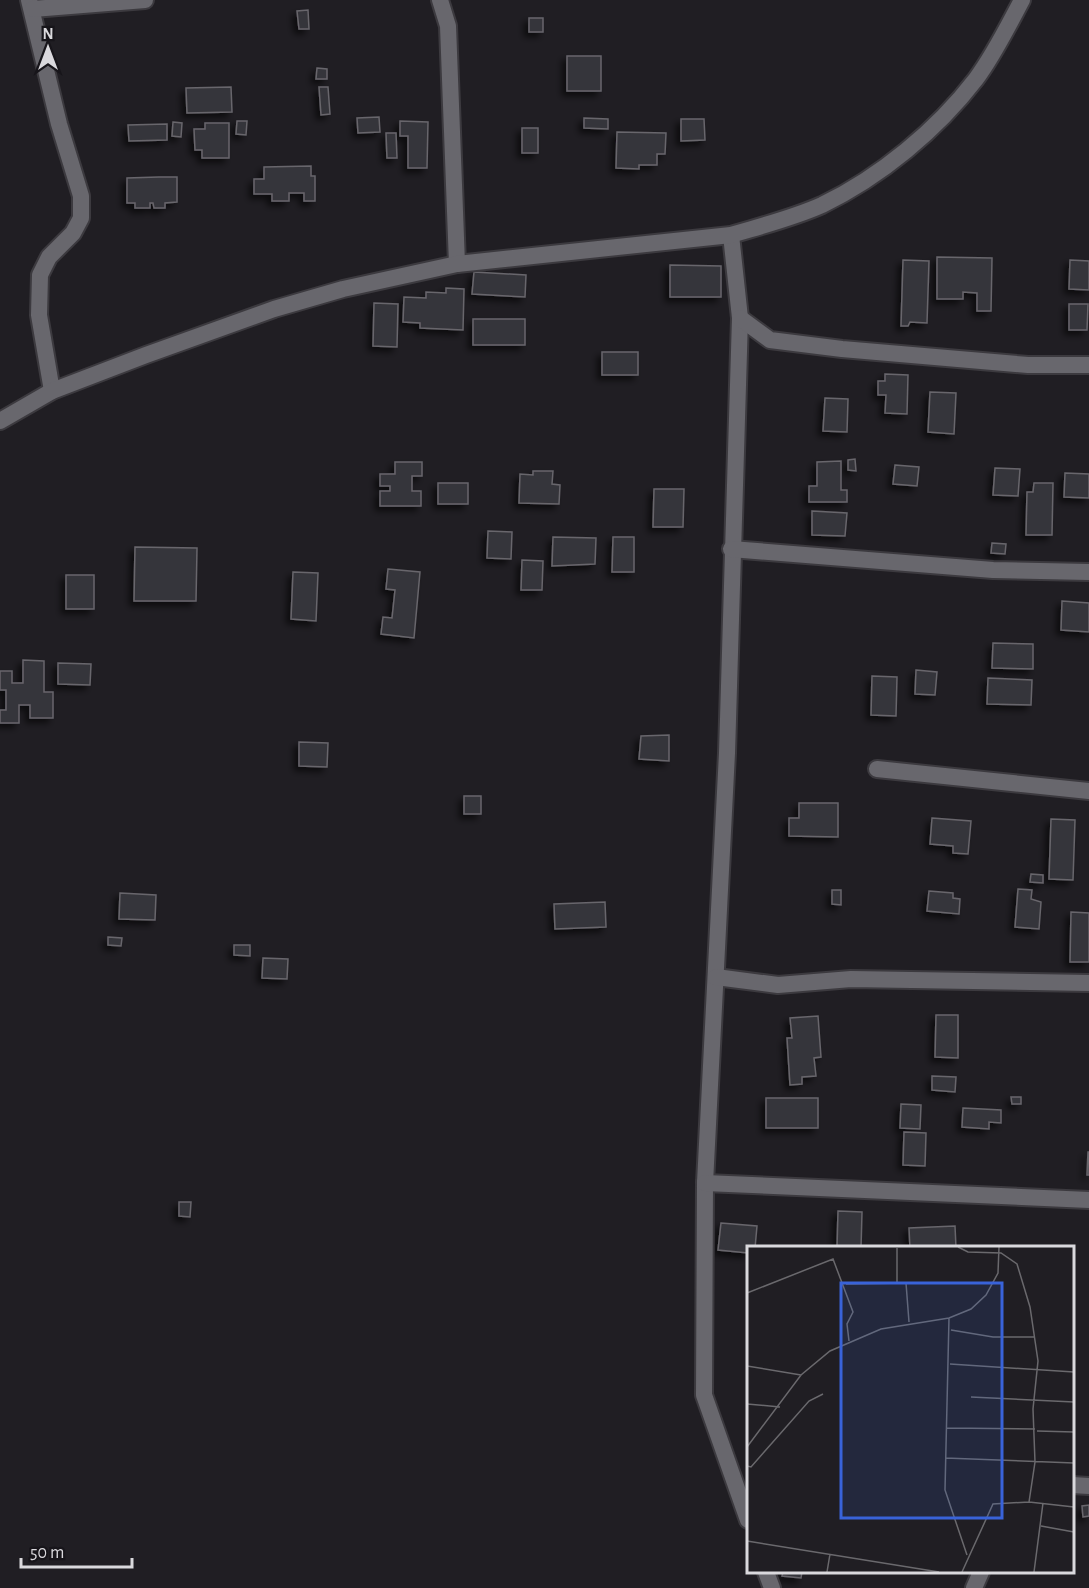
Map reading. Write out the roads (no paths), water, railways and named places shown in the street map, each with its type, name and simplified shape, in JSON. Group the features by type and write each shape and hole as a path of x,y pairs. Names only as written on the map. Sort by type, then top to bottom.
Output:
{"street":[{"path":"52,391 39,315 40,275 49,257 72,233 81,218 81,196 59,124 31,5 145,0"},
{"path":"440,0 448,26 458,264"},
{"path":"0,421 52,391 274,309 343,289 458,264 731,235 822,205 875,174 939,120 977,78 1022,0"},
{"path":"731,235 740,318 731,549 727,753 705,1183 704,1395 747,1517"},
{"path":"740,318 770,340 842,349 1028,365 1089,366"},
{"path":"731,549 993,570 1089,572"},
{"path":"877,769 1089,791"},
{"path":"716,977 778,985 851,979 1089,983"},
{"path":"705,1183 1089,1200"},
{"path":"1074,1485 1089,1486"},
{"path":"766,1573 772,1588"},
{"path":"974,1588 981,1573"}]}
